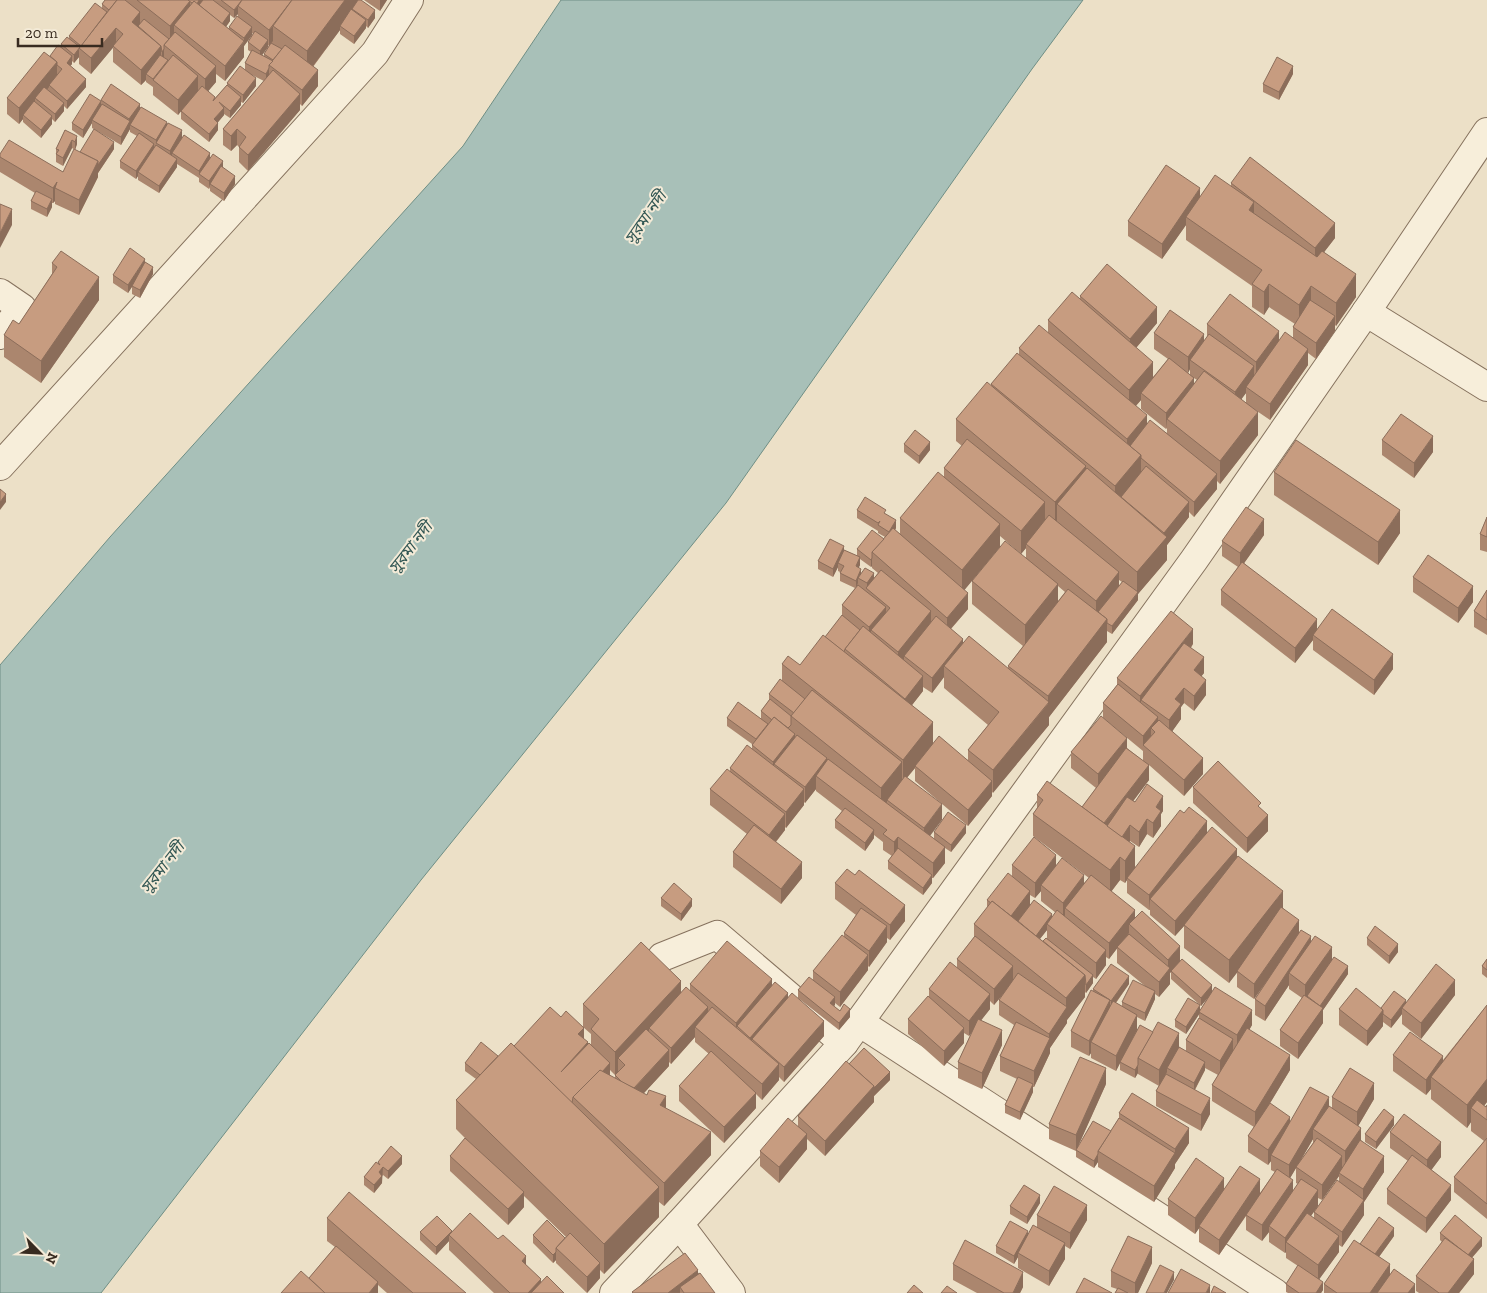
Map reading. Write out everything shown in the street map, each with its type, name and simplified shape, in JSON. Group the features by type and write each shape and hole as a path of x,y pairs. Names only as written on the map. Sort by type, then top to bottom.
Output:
{"street":[{"path":"0,466 375,53 409,0"},
{"path":"614,1293 679,1224 851,1032 1194,560 1366,312 1487,132"},
{"path":"0,293 22,308 0,335"},
{"path":"1366,312 1487,388"},
{"path":"662,956 716,935 851,1032 1275,1293"},
{"path":"679,1224 732,1293"}],"water":[{"name":"সুরমা নদী","path":"561,0 1083,0 1032,69 726,503 421,880 101,1293 0,1293 0,665 110,537 463,146"}],"building":[{"path":"105,0 117,0 109,10 102,4"},
{"path":"117,0 125,0 140,12 132,22 161,46 141,70 113,46 123,34 116,28 91,58 79,48"},
{"path":"137,0 188,0 190,1 170,26"},
{"path":"188,0 199,0 197,4 194,1 192,3"},
{"path":"203,0 213,0 230,13 222,24 199,5"},
{"path":"221,0 242,0 234,10"},
{"path":"242,0 292,0 269,30 238,6"},
{"path":"292,0 345,0 307,51 273,26"},
{"path":"358,0 361,0 375,10 368,20 352,9"},
{"path":"194,1 244,41 225,66 174,25"},
{"path":"95,3 107,12 81,46 69,36"},
{"path":"351,9 366,20 354,36 340,26"},
{"path":"237,16 252,27 244,38 229,27"},
{"path":"144,19 169,39 164,45 162,52 161,46 138,26"},
{"path":"255,31 268,40 260,51 248,42"},
{"path":"175,32 216,66 205,79 164,45"},
{"path":"67,37 80,47 74,55 61,44"},
{"path":"271,43 282,49 273,60 264,54"},
{"path":"58,45 72,56 67,63 86,79 67,101 49,85 62,69 50,56"},
{"path":"285,45 318,70 302,90 269,65"},
{"path":"252,50 273,61 269,65 266,74 245,63"},
{"path":"44,52 57,62 19,108 7,98"},
{"path":"160,55 168,60 153,79 146,74"},
{"path":"173,55 198,76 178,100 153,80"},
{"path":"1277,57 1293,66 1279,92 1263,84"},
{"path":"240,66 256,78 243,95 227,83"},
{"path":"273,70 300,94 248,155 239,147 246,137 237,129 231,136 223,129"},
{"path":"111,84 140,104 129,119 101,100"},
{"path":"227,85 241,97 230,111 219,102 224,108 214,119 218,123 209,134 181,111 202,86 215,97 213,101"},
{"path":"44,87 64,103 55,114 35,98"},
{"path":"90,94 101,101 83,130 72,123"},
{"path":"34,101 52,116 41,130 23,115"},
{"path":"102,104 130,121 121,137 92,120"},
{"path":"141,107 167,122 156,140 130,125"},
{"path":"168,123 182,130 170,151 156,143"},
{"path":"94,129 114,142 98,165 98,161 80,152"},
{"path":"65,130 77,136 75,142 72,140 63,158 56,154 59,150 56,149"},
{"path":"139,133 154,144 136,171 120,161"},
{"path":"184,135 210,153 199,171 172,153"},
{"path":"9,140 63,172 74,149 98,161 79,200 55,188 57,182 53,188 0,157"},
{"path":"156,145 177,159 159,186 138,172"},
{"path":"213,154 223,161 209,181 199,174"},
{"path":"1250,157 1335,223 1315,248 1231,183"},
{"path":"1166,165 1200,188 1162,244 1128,221"},
{"path":"221,166 235,176 224,193 210,184"},
{"path":"1215,175 1254,202 1249,210 1317,257 1322,251 1356,274 1336,303 1311,286 1299,305 1269,284 1264,292 1252,284 1262,270 1186,217"},
{"path":"36,191 52,199 47,209 31,201"},
{"path":"0,204 12,209 0,233"},
{"path":"130,248 145,259 128,285 113,275"},
{"path":"61,251 99,277 41,361 4,335 13,320 19,324 57,267 52,263"},
{"path":"145,262 153,267 140,290 132,286"},
{"path":"1107,264 1157,307 1130,339 1080,296"},
{"path":"1072,292 1153,362 1129,390 1048,320"},
{"path":"1230,294 1279,331 1256,362 1207,324"},
{"path":"1310,300 1335,316 1316,343 1293,327"},
{"path":"1170,310 1204,334 1188,357 1154,333"},
{"path":"1039,325 1147,415 1127,439 1019,348"},
{"path":"1285,332 1308,349 1270,404 1246,387"},
{"path":"1209,334 1254,366 1235,392 1190,360"},
{"path":"1017,353 1141,455 1115,486 991,384"},
{"path":"1169,358 1194,378 1166,413 1141,393"},
{"path":"1204,371 1258,412 1220,461 1167,419"},
{"path":"987,382 1086,466 1055,502 956,419"},
{"path":"1401,414 1433,436 1414,463 1382,440"},
{"path":"1150,420 1217,474 1194,502 1141,458 1141,455 1130,446"},
{"path":"915,430 930,442 919,456 904,444"},
{"path":"967,439 1045,502 1021,531 944,468"},
{"path":"1296,440 1400,510 1378,542 1274,472"},
{"path":"1146,466 1189,502 1164,533 1121,497"},
{"path":"1087,468 1167,537 1137,572 1057,504"},
{"path":"938,472 1000,524 962,570 900,518"},
{"path":"0,489 6,494 0,502"},
{"path":"865,497 886,510 884,513 896,520 889,532 878,525 880,521 878,523 857,510"},
{"path":"1246,507 1264,519 1240,553 1222,541"},
{"path":"1049,515 1119,572 1096,601 1026,544"},
{"path":"1487,517 1487,537 1480,534"},
{"path":"893,528 968,593 947,618 872,552"},
{"path":"872,530 884,539 872,552 871,560 857,549"},
{"path":"830,539 844,546 833,569 818,561"},
{"path":"1005,541 1058,584 1025,625 972,581"},
{"path":"844,550 860,557 856,566 861,569 856,581 840,573 844,566 838,563"},
{"path":"1428,555 1473,586 1458,608 1413,577"},
{"path":"1242,562 1317,619 1295,648 1221,590"},
{"path":"865,568 874,573 867,583 858,578"},
{"path":"881,570 931,611 898,652 871,630 890,608 866,588"},
{"path":"1123,581 1138,592 1112,626 1098,612"},
{"path":"858,585 886,607 869,627 842,605"},
{"path":"1068,589 1107,619 1048,696 1008,666"},
{"path":"1487,590 1487,620 1474,611"},
{"path":"1332,609 1393,654 1374,680 1313,635"},
{"path":"1171,611 1193,629 1140,696 1117,678"},
{"path":"842,615 860,630 844,652 825,637"},
{"path":"936,616 963,639 932,678 904,656"},
{"path":"863,626 923,676 905,699 845,649"},
{"path":"823,635 933,722 903,760 782,664 788,656 800,665"},
{"path":"969,636 1049,702 993,770 968,750 999,712 944,666"},
{"path":"1184,643 1204,657 1194,670 1206,680 1194,696 1184,688 1175,699 1181,704 1169,720 1141,700"},
{"path":"780,679 805,699 794,713 769,694"},
{"path":"1118,684 1158,717 1143,736 1103,703"},
{"path":"812,690 902,762 881,788 791,716"},
{"path":"770,699 791,716 791,725 788,728 774,717 772,720 761,711"},
{"path":"738,702 768,724 756,739 727,718"},
{"path":"1101,716 1127,738 1098,774 1071,752"},
{"path":"774,717 795,734 773,762 752,745"},
{"path":"1159,720 1203,758 1184,780 1143,745 1155,732 1151,728"},
{"path":"797,735 827,758 805,787 774,764"},
{"path":"939,736 992,781 968,810 915,766"},
{"path":"747,745 804,789 786,812 730,768"},
{"path":"1126,748 1149,765 1104,823 1082,807"},
{"path":"828,759 945,847 933,863 898,837 894,842 883,834 887,830 816,776"},
{"path":"1218,761 1261,803 1258,806 1268,815 1247,838 1193,787"},
{"path":"727,769 785,814 769,835 710,789"},
{"path":"905,776 942,804 924,828 887,800"},
{"path":"1047,781 1135,846 1125,861 1120,857 1110,870 1033,814 1043,800 1037,795"},
{"path":"1147,784 1163,796 1156,807 1161,811 1153,823 1147,819 1139,832 1130,825 1122,837 1107,826 1127,797 1135,802"},
{"path":"1189,807 1207,821 1149,895 1127,878 1180,810 1184,813"},
{"path":"845,808 874,830 865,843 835,820"},
{"path":"948,812 966,825 951,845 934,832"},
{"path":"754,825 802,862 781,889 733,852"},
{"path":"1212,827 1237,849 1175,921 1150,899"},
{"path":"1034,837 1056,855 1035,883 1012,865"},
{"path":"898,848 932,875 923,888 888,861"},
{"path":"1238,856 1283,891 1229,960 1184,925"},
{"path":"1062,858 1084,875 1063,903 1041,885"},
{"path":"847,869 855,875 859,870 905,905 890,925 835,883"},
{"path":"1008,873 1030,891 1011,916 992,901 991,903 987,900"},
{"path":"1091,875 1135,910 1109,943 1065,908"},
{"path":"674,883 692,899 681,914 661,898"},
{"path":"1034,900 1052,914 1036,936 1018,921"},
{"path":"992,901 1085,975 1066,998 974,924"},
{"path":"1281,907 1299,920 1254,984 1237,971"},
{"path":"861,908 887,926 869,951 844,933"},
{"path":"1057,910 1106,950 1096,963 1047,924"},
{"path":"1142,911 1180,946 1168,960 1129,924"},
{"path":"1375,926 1398,944 1389,956 1367,938"},
{"path":"1301,930 1311,936 1265,1006 1255,999"},
{"path":"1129,934 1170,968 1159,982 1117,947"},
{"path":"842,935 868,955 840,992 813,971"},
{"path":"975,936 1013,966 994,989 957,959"},
{"path":"1315,936 1332,947 1305,985 1289,973"},
{"path":"1046,938 1093,975 1086,985 1085,975 1043,941"},
{"path":"727,941 772,979 736,1023 690,984"},
{"path":"641,942 681,981 615,1052 591,1029 599,1019 583,1004"},
{"path":"1334,957 1348,966 1320,1006 1307,996"},
{"path":"1182,959 1212,985 1201,998 1171,971"},
{"path":"1487,959 1487,970 1482,966"},
{"path":"950,962 990,994 969,1021 929,989"},
{"path":"1111,964 1129,976 1111,1001 1093,989"},
{"path":"1436,964 1455,980 1421,1023 1402,1008"},
{"path":"1018,973 1067,1007 1049,1034 999,1000"},
{"path":"809,977 835,997 830,1003 840,1011 844,1004 850,1009 839,1023 798,990"},
{"path":"1133,980 1155,991 1145,1013 1122,1002"},
{"path":"775,982 788,993 750,1038 737,1026"},
{"path":"686,987 708,1007 671,1048 649,1028"},
{"path":"1215,987 1252,1010 1237,1035 1199,1012"},
{"path":"1356,988 1383,1010 1367,1031 1339,1009"},
{"path":"1091,990 1110,1000 1089,1041 1071,1031"},
{"path":"1394,991 1406,1000 1391,1020 1383,1014 1381,1008"},
{"path":"792,993 824,1021 784,1067 752,1039"},
{"path":"1304,995 1323,1008 1298,1043 1280,1030"},
{"path":"928,996 964,1028 944,1051 908,1019"},
{"path":"1188,998 1200,1005 1186,1027 1175,1020"},
{"path":"1113,1001 1137,1015 1116,1056 1091,1042"},
{"path":"1487,1005 1487,1079 1467,1105 1431,1077"},
{"path":"550,1007 561,1017 566,1011 584,1028 578,1034 588,1042 561,1072 589,1043 610,1063 602,1072 600,1070 573,1097 572,1103 514,1046"},
{"path":"712,1007 779,1064 762,1084 695,1027"},
{"path":"1199,1018 1233,1039 1220,1061 1186,1040"},
{"path":"978,1019 1002,1030 982,1073 958,1062"},
{"path":"1016,1022 1050,1038 1034,1071 1000,1056"},
{"path":"1158,1022 1179,1033 1159,1070 1138,1058"},
{"path":"1140,1025 1153,1032 1138,1058 1138,1065 1135,1070 1120,1062"},
{"path":"1247,1028 1290,1055 1255,1112 1212,1085"},
{"path":"646,1029 669,1050 634,1088 623,1083 615,1075 625,1065 618,1058"},
{"path":"1410,1032 1443,1056 1426,1080 1393,1055"},
{"path":"481,1042 498,1056 480,1075 465,1063"},
{"path":"511,1043 659,1187 604,1244 456,1100"},
{"path":"1179,1047 1205,1062 1194,1083 1167,1068"},
{"path":"864,1048 890,1072 874,1088 849,1064"},
{"path":"711,1051 756,1093 724,1127 679,1086"},
{"path":"1080,1057 1106,1068 1076,1135 1049,1124"},
{"path":"846,1061 874,1086 825,1141 798,1116"},
{"path":"1350,1068 1374,1083 1357,1112 1332,1097"},
{"path":"600,1070 647,1095 649,1090 666,1096 660,1105 711,1132 664,1183 573,1097"},
{"path":"1166,1074 1210,1098 1201,1115 1156,1091"},
{"path":"1018,1077 1033,1084 1020,1112 1005,1105"},
{"path":"1310,1087 1329,1097 1289,1165 1271,1155"},
{"path":"1132,1093 1189,1128 1175,1149 1119,1113"},
{"path":"1477,1100 1486,1107 1487,1105 1487,1120 1471,1108"},
{"path":"1270,1103 1290,1117 1268,1150 1248,1136"},
{"path":"1329,1106 1361,1128 1345,1151 1313,1129"},
{"path":"1384,1109 1394,1117 1376,1142 1365,1134"},
{"path":"1404,1114 1441,1142 1427,1160 1390,1132"},
{"path":"788,1118 807,1134 779,1167 760,1151"},
{"path":"1119,1118 1175,1153 1154,1186 1098,1151"},
{"path":"1093,1121 1111,1131 1094,1161 1076,1150"},
{"path":"465,1138 524,1192 508,1209 450,1156"},
{"path":"1317,1138 1342,1156 1322,1185 1296,1167"},
{"path":"1487,1138 1487,1204 1454,1177"},
{"path":"1360,1140 1384,1156 1363,1189 1339,1173"},
{"path":"391,1146 402,1156 388,1171 383,1167 379,1172 382,1176 374,1185 364,1177 376,1162 380,1165 378,1162"},
{"path":"1412,1155 1451,1185 1426,1218 1387,1189"},
{"path":"1196,1158 1224,1178 1195,1218 1168,1199"},
{"path":"1240,1166 1260,1179 1219,1240 1199,1226"},
{"path":"1277,1169 1293,1180 1262,1225 1246,1215"},
{"path":"1301,1179 1318,1190 1285,1238 1269,1226"},
{"path":"1337,1180 1364,1200 1342,1232 1314,1212"},
{"path":"1024,1185 1040,1195 1027,1217 1010,1206"},
{"path":"1054,1186 1087,1205 1070,1233 1037,1215"},
{"path":"349,1192 466,1293 413,1293 327,1218"},
{"path":"470,1213 498,1239 503,1235 526,1256 522,1261 541,1279 528,1293 510,1293 449,1235"},
{"path":"1307,1213 1339,1236 1318,1265 1286,1242"},
{"path":"1455,1215 1482,1238 1468,1255 1440,1233"},
{"path":"437,1216 452,1231 436,1247 420,1232"},
{"path":"1379,1217 1394,1228 1375,1254 1360,1244"},
{"path":"547,1220 565,1238 556,1248 556,1252 553,1255 533,1235"},
{"path":"1010,1221 1028,1231 1014,1256 996,1246"},
{"path":"1033,1225 1065,1243 1049,1271 1018,1253"},
{"path":"570,1233 600,1263 587,1277 556,1248"},
{"path":"1128,1236 1152,1247 1135,1283 1111,1271"},
{"path":"1445,1238 1474,1259 1448,1293 1439,1293 1416,1276"},
{"path":"965,1240 1023,1272 1013,1293 1004,1293 953,1264"},
{"path":"1354,1240 1390,1264 1370,1293 1337,1293 1324,1284"},
{"path":"336,1246 378,1282 369,1293 325,1293 309,1278"},
{"path":"685,1253 698,1270 668,1293 632,1292"},
{"path":"1160,1265 1174,1272 1164,1293 1146,1293"},
{"path":"1298,1265 1323,1282 1316,1293 1299,1293 1286,1284"},
{"path":"1181,1269 1210,1285 1206,1293 1168,1293"},
{"path":"1394,1269 1415,1284 1408,1293 1377,1293"},
{"path":"301,1271 325,1293 281,1293"},
{"path":"700,1273 715,1293 684,1293 680,1287"},
{"path":"547,1276 564,1293 531,1293"},
{"path":"1084,1278 1112,1293 1076,1293"},
{"path":"914,1285 923,1293 907,1293"},
{"path":"947,1286 957,1293 941,1293"},
{"path":"1214,1286 1226,1293 1211,1293"},
{"path":"1118,1288 1128,1293 1115,1293"}]}
